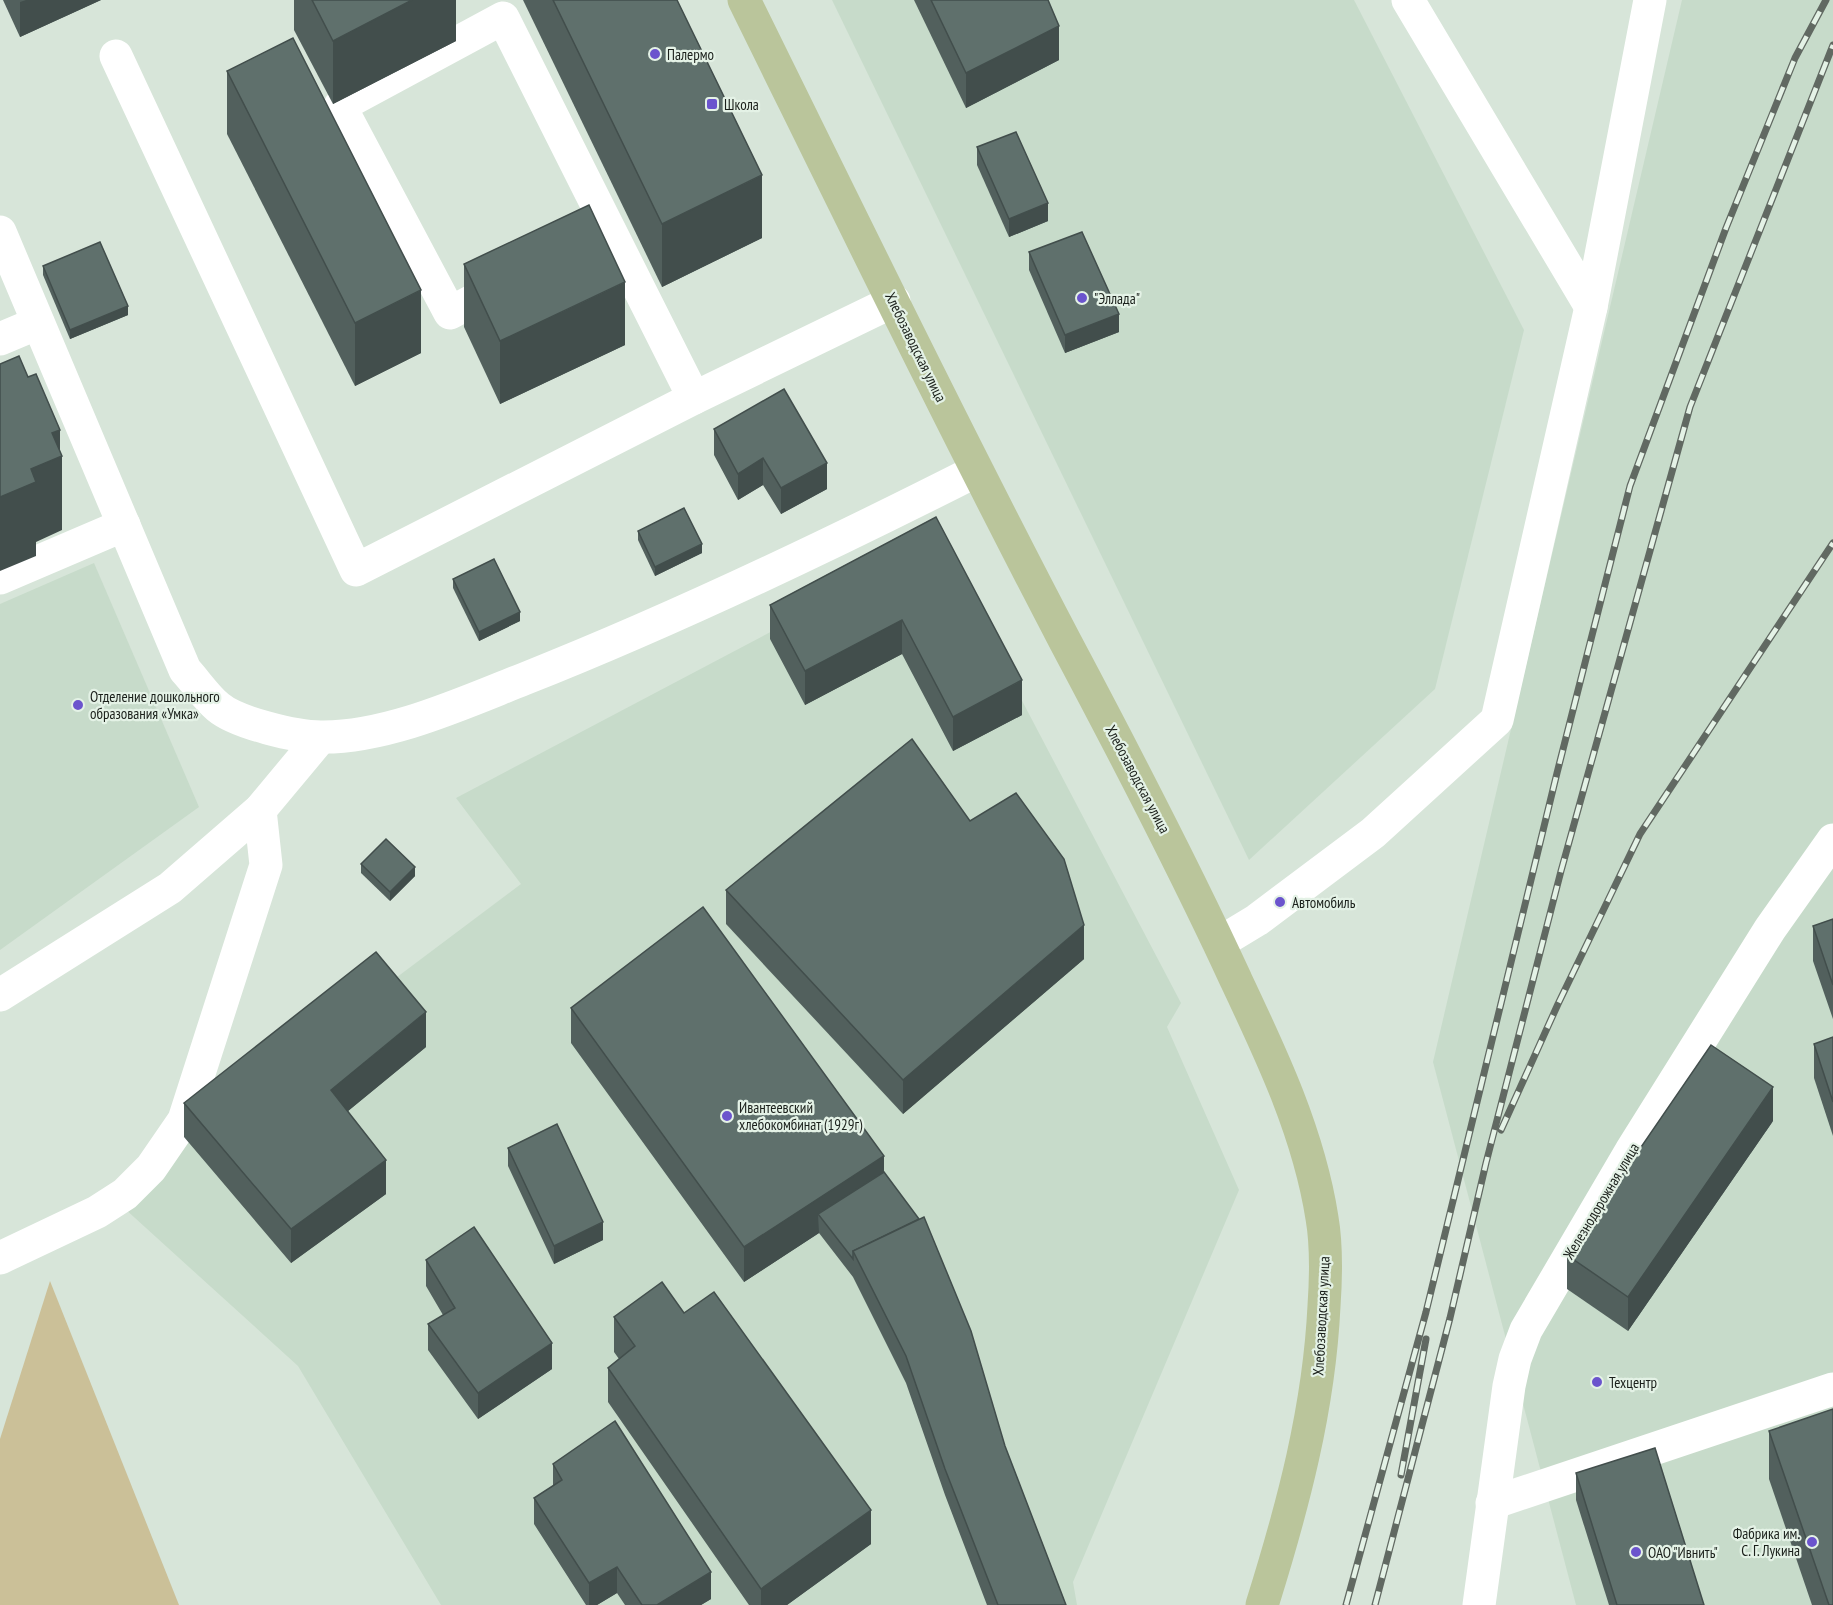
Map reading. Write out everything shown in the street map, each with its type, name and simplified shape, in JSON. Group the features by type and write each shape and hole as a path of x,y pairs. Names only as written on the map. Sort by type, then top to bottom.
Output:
{"main road":[{"name":"Хлебозаводская улица","path":"744,0 976,471 1172,845 1264,1040 1300,1131 1316,1187 1325,1252 1324,1323 1310,1434 1298,1484 1262,1605"}],"street":[{"path":"1408,0 1591,307"},
{"path":"1220,943 1257,920 1373,832 1497,720 1591,307 1650,0"},
{"path":"530,270 450,313 339,106 503,18 694,398"},
{"path":"116,56 356,570 694,398 894,301"},
{"path":"0,232 185,670 219,708 271,730 320,738 372,734 491,692 596,651 710,600 976,471"},
{"path":"0,339 38,323"},
{"path":"0,578 124,525"},
{"path":"0,995 170,888 260,810 320,738"},
{"path":"0,1258 97,1212 125,1194 151,1168 184,1120 266,865 260,810"},
{"name":"Железнодорожная улица","path":"1479,1605 1492,1503 1515,1359 1538,1305 1770,929 1833,840"},
{"path":"1492,1503 1833,1389"}],"shaded area":[{"path":"832,0 1354,0 1524,330 1435,689 1249,860"},
{"path":"1682,0 1833,0 1833,1605 1576,1605 1433,1062"},
{"path":"939,543 1181,1003 1167,1027 1239,1190 1073,1582 1077,1605 441,1605 298,1366 124,1208 184,1137 521,884 456,798"},
{"name":"Отделение дошкольного образования «Умка»","path":"94,563 199,807 0,950 0,604"},
{"path":"50,1281 179,1605 0,1605 0,1439"}],"building":[{"path":"312,0 412,0 333,41"},
{"path":"553,0 677,0 762,175 662,224"},
{"path":"931,0 1048,0 1059,26 966,73"},
{"path":"293,38 421,290 355,323 227,71"},
{"path":"1016,132 1048,203 1009,219 977,147"},
{"path":"589,205 625,282 500,341 464,264"},
{"path":"1082,232 1119,314 1065,335 1029,252"},
{"path":"100,242 128,306 70,330 43,266"},
{"path":"19,356 28,377 36,374 60,430 52,433 62,456 31,469 36,482 0,497 0,364"},
{"path":"784,389 827,463 781,488 763,458 738,474 714,429"},
{"path":"684,508 702,544 655,567 638,531"},
{"path":"936,517 1022,680 953,717 902,620 805,671 770,605"},
{"path":"494,559 520,612 479,632 453,579"},
{"path":"912,739 970,821 1016,793 1064,859 1084,925 903,1080 726,890"},
{"path":"386,839 415,867 390,892 361,864"},
{"name":"Ивантеевский хлебокомбинат (1929г)","path":"703,907 884,1156 744,1247 571,1008"},
{"path":"1833,919 1833,985 1813,926"},
{"path":"376,952 426,1012 331,1090 386,1160 291,1229 184,1103"},
{"path":"1833,1037 1833,1102 1814,1044"},
{"path":"1711,1045 1773,1087 1628,1297 1567,1255"},
{"path":"557,1124 603,1222 554,1246 508,1148"},
{"path":"884,1172 919,1219 853,1251 853,1259 818,1214"},
{"path":"924,1217 971,1331 1005,1446 1066,1605 998,1605 945,1469 906,1356 853,1251"},
{"path":"474,1227 552,1343 478,1393 428,1324 455,1308 426,1260"},
{"path":"662,1282 684,1313 714,1292 871,1510 761,1589 608,1368 635,1346 614,1317"},
{"path":"1833,1409 1833,1605 1829,1605 1769,1431"},
{"path":"615,1421 711,1572 657,1605 642,1605 617,1567 589,1583 534,1498 562,1480 553,1464"},
{"name":"ОАО \"Ивнить\"","path":"1655,1448 1704,1605 1617,1605 1576,1473"}],"railway":[{"path":"1346,1605 1426,1312 1557,773 1630,486 1726,228 1795,58 1826,0"},
{"path":"1375,1605 1450,1318 1486,1163 1561,871 1690,407 1833,45"},
{"path":"1501,1130 1558,1004 1640,834 1833,543"},
{"path":"1401,1475 1426,1339"}],"place":[{"name":"Палермо","path":"655,54"},
{"name":"Школа","path":"712,104"},
{"name":"\"Эллада\"","path":"1082,298"},
{"name":"Отделение дошкольного образования «Умка»","path":"78,705"},
{"name":"Автомобиль","path":"1280,902"},
{"name":"Ивантеевский хлебокомбинат (1929г)","path":"727,1116"},
{"name":"Техцентр","path":"1597,1382"},
{"name":"Фабрика им. С. Г. Лукина","path":"1812,1542"},
{"name":"ОАО \"Ивнить\"","path":"1636,1552"}]}
